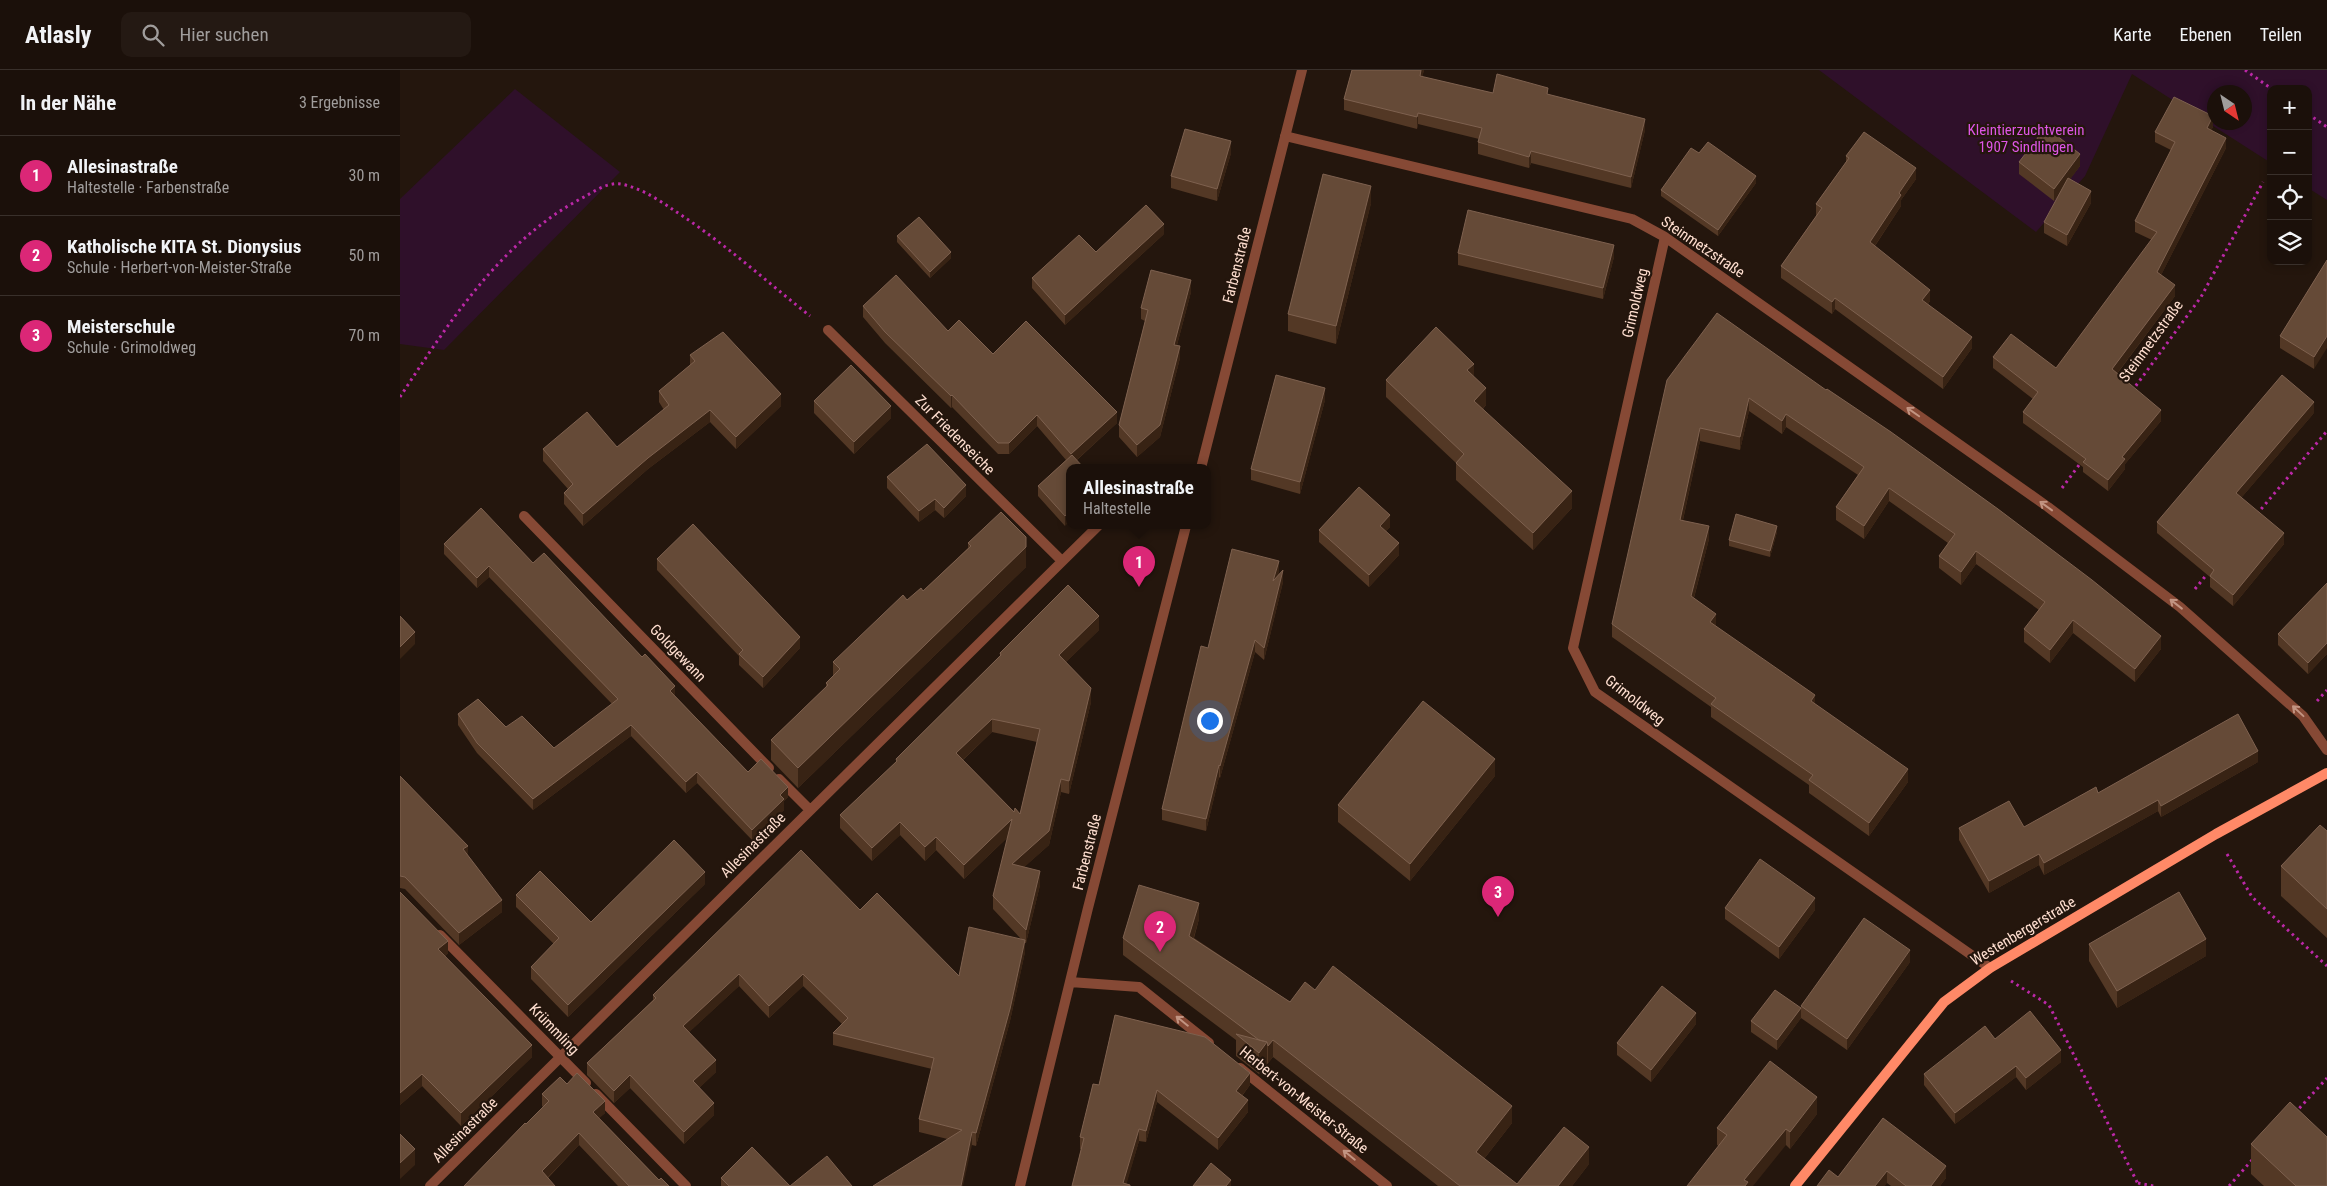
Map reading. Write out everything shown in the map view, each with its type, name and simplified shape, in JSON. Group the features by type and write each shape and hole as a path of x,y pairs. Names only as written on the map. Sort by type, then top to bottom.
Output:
{"street":[{"name":"Farbenstraße","path":"1202,464 1302,70"},
{"name":"Steinmetzstraße","path":"1285,136 1632,219 1665,238 2048,507 2180,607 2303,716 2327,750"},
{"name":"Grimoldweg","path":"1665,238 1573,648 1595,692 1990,968"},
{"name":"Zur Friedenseiche","path":"828,330 1062,561"},
{"name":"Goldgewann","path":"524,516 810,810"},
{"name":"Allesinastraße","path":"430,1186 1095,529"},
{"name":"Farbenstraße","path":"1020,1186 1185,529"},
{"name":"Westenbergerstraße","path":"1795,1186 1944,1002 1990,968 2216,834 2327,774"},
{"name":"Krümmling","path":"435,929 686,1186"},
{"path":"1070,982 1139,987 1214,1047"},
{"name":"Herbert-von-Meister-Straße","path":"1230,1060 1387,1186"}],"path":[{"path":"2245,70 2267,85"},
{"path":"2312,117 2327,127"},
{"name":"Steinmetzstraße","path":"2128,398 2201,297 2263,182"},
{"path":"400,397 431,350 478,287 508,254 549,217 604,186 620,184 653,196 700,227 828,330"},
{"path":"2256,515 2327,430"},
{"path":"2048,507 2082,460"},
{"path":"2180,607 2212,568"},
{"path":"2216,834 2252,897 2327,966"},
{"path":"1990,968 2049,1005 2138,1185 2154,1186"},
{"path":"2294,1114 2327,1078"},
{"path":"2229,1186 2255,1157"}],"green space":[{"name":"Kleintierzuchtverein 1907 Sindlingen","path":"1819,70 2327,70 2327,200 2312,191 2312,85 2267,85 2267,160 2219,130 2252,130 2252,85 2207,85 2207,122 2132,74 2085,176 2036,232"},
{"path":"515,89 620,172 444,350 400,344 400,199"}],"building":[{"path":"1352,70 1421,70 1420,76 1493,93 1497,74 1548,88 1547,94 1645,119 1631,177 1531,151 1529,157 1478,142 1482,128 1418,113 1417,117 1344,99"},
{"path":"2174,97 2207,113 2207,130 2226,138 2157,272 2175,285 2112,369 2161,410 2122,457 2125,459 2108,480 2083,462 2086,459 2023,412 2038,392 1993,357 2011,334 2056,368 2157,232 2135,221 2175,142 2155,132"},
{"path":"2046,127 2080,154 2054,189 2019,162"},
{"path":"1185,129 1231,141 1217,189 1171,176"},
{"path":"1864,132 1916,168 1899,193 1901,195 1870,242 1930,290 1922,300 1972,337 1943,377 1835,298 1832,302 1781,266 1822,208 1816,204 1849,158 1846,156"},
{"path":"1708,142 1756,176 1718,230 1661,190 1691,148 1699,153"},
{"path":"1323,174 1371,186 1336,326 1288,314"},
{"path":"2068,178 2091,191 2067,235 2044,222"},
{"path":"1146,205 1164,224 1065,315 1032,278 1079,235 1096,252"},
{"path":"1468,210 1614,245 1603,288 1458,253"},
{"path":"919,217 951,252 930,272 897,236"},
{"path":"2327,260 2327,336 2314,357 2280,336"},
{"path":"1151,270 1191,280 1174,345 1180,346 1160,425 1137,445 1119,425 1148,310 1141,308"},
{"path":"896,275 948,331 959,320 993,354 1026,321 1117,412 1071,454 1037,415 1009,443 998,443 952,395 885,332 863,306"},
{"path":"1717,313 1826,390 1891,432 1998,509 2092,580 2161,636 2135,669 2073,620 2050,650 2024,629 2045,602 1976,551 1961,572 1939,556 1955,534 1889,488 1864,526 1836,507 1864,467 1786,414 1782,421 1749,398 1740,437 1700,428 1680,520 1709,526 1691,596 1716,614 1710,622 1815,695 1811,701 1908,769 1869,823 1809,780 1813,775 1711,704 1716,698 1612,624 1667,380"},
{"path":"1436,327 1474,364 1467,370 1486,388 1474,401 1572,491 1533,533 1456,463 1464,454 1386,380"},
{"path":"723,332 781,394 736,437 710,410 648,458 583,514 564,493 573,484 543,449 587,412 617,447 669,405 659,391 695,361 690,355"},
{"path":"851,365 891,406 854,442 814,401"},
{"path":"1276,375 1325,388 1300,482 1251,469"},
{"path":"2282,375 2314,402 2236,493 2284,533 2233,595 2210,576 2214,570 2157,522"},
{"path":"927,444 966,485 944,508 935,499 919,511 887,477"},
{"path":"1072,455 1080,464 1066,464 1065,516 1038,486"},
{"path":"1359,487 1390,515 1380,526 1399,543 1369,575 1319,530"},
{"path":"481,508 533,563 544,553 642,657 645,654 675,686 670,691 748,772 761,759 788,787 780,795 784,799 752,830 697,772 686,782 631,725 533,799 477,743 458,714 478,699 506,727 522,716 554,748 618,699 489,566 477,578 444,544"},
{"path":"1001,512 1026,537 1026,547 798,768 771,740 828,685 826,683 840,669 833,662 903,595 907,600 921,588 923,591 971,546 968,543"},
{"path":"1736,514 1777,526 1770,551 1729,540"},
{"path":"693,524 800,637 763,677 739,654 743,650 657,559"},
{"path":"1232,549 1279,561 1273,581 1283,570 1264,648 1255,640 1219,765 1206,819 1162,809 1201,646 1208,648"},
{"path":"2327,583 2327,643 2308,663 2278,634"},
{"path":"1068,585 1099,616 1059,655 1091,688 1069,781 1061,779 1049,831 1012,864 1040,871 1026,930 993,896 1012,819 964,865 936,837 925,847 900,822 872,848 840,815 897,761 896,759 1001,655 1000,653","holes":["992,719 1040,729 1020,814 1015,808 1014,812 956,753"]},
{"path":"400,616 415,632 400,647"},
{"path":"1423,701 1495,759 1410,864 1338,805"},
{"path":"2238,714 2258,751 2161,806 2158,800 2044,863 2039,854 1989,881 1959,828 2009,801 2024,827 2096,787 2098,793"},
{"path":"400,776 468,846 463,849 502,900 459,933 405,877 400,876"},
{"path":"2320,825 2327,831 2327,909 2281,866"},
{"path":"674,840 705,872 568,1005 531,967 559,938 516,895 540,871 591,922"},
{"path":"801,850 860,910 877,893 959,976 969,927 1025,940 1010,1009 976,1133 972,1132 961,1186 873,1186 962,1130 919,1119 934,1058 833,1033 848,1018 803,974 769,1006 739,974 683,1026 716,1060 693,1081 714,1103 684,1132 630,1075 614,1091 587,1063 656,998 653,995"},
{"path":"1760,859 1815,898 1779,947 1725,908"},
{"path":"1139,885 1199,903 1189,936 1290,1002 1305,982 1315,990 1333,966 1512,1106 1476,1152 1517,1184 1564,1127 1589,1147 1558,1186 1460,1186 1273,1040 1268,1046 1267,1042 1259,1040 1123,938"},
{"path":"400,892 448,941 438,949 532,1045 461,1113 422,1074 400,1093"},
{"path":"2179,892 2206,939 2117,991 2089,944"},
{"path":"1864,918 1910,950 1847,1039 1801,1006"},
{"path":"1662,986 1696,1013 1651,1070 1617,1043"},
{"path":"1775,990 1801,1008 1777,1040 1751,1021"},
{"path":"2030,1011 2061,1050 2026,1078 2016,1066 1955,1113 1924,1074 1985,1026 1995,1039"},
{"path":"1115,1015 1205,1037 1250,1073 1236,1091 1248,1100 1218,1138 1157,1090 1146,1131 1139,1129 1123,1183 1130,1186 1072,1186 1084,1138 1080,1137 1093,1084 1099,1085"},
{"path":"1236,1034 1267,1042 1259,1053"},
{"path":"1770,1061 1817,1097 1790,1132 1786,1129 1744,1180 1748,1182 1745,1186 1687,1186 1727,1135 1717,1128"},
{"path":"577,1073 605,1101 593,1112 659,1180 661,1178 669,1186 629,1186 579,1133 542,1171 555,1186 464,1186 549,1101 542,1094 560,1077 567,1084"},
{"path":"2290,1102 2327,1137 2327,1186 2296,1186 2251,1144"},
{"path":"1883,1118 1946,1166 1931,1186 1906,1186 1887,1171 1875,1186 1817,1186 1829,1170 1838,1177"},
{"path":"400,1134 415,1149 400,1163"},
{"path":"752,1147 790,1186 729,1186 721,1178"},
{"path":"827,1156 852,1186 790,1186"},
{"path":"1211,1163 1231,1180 1226,1186 1193,1186"}],"place":[{"name":"Allesinastraße","path":"1139,587"},
{"name":"Meisterschule","path":"1498,917"},
{"name":"Katholische KITA St. Dionysius","path":"1160,952"}]}
